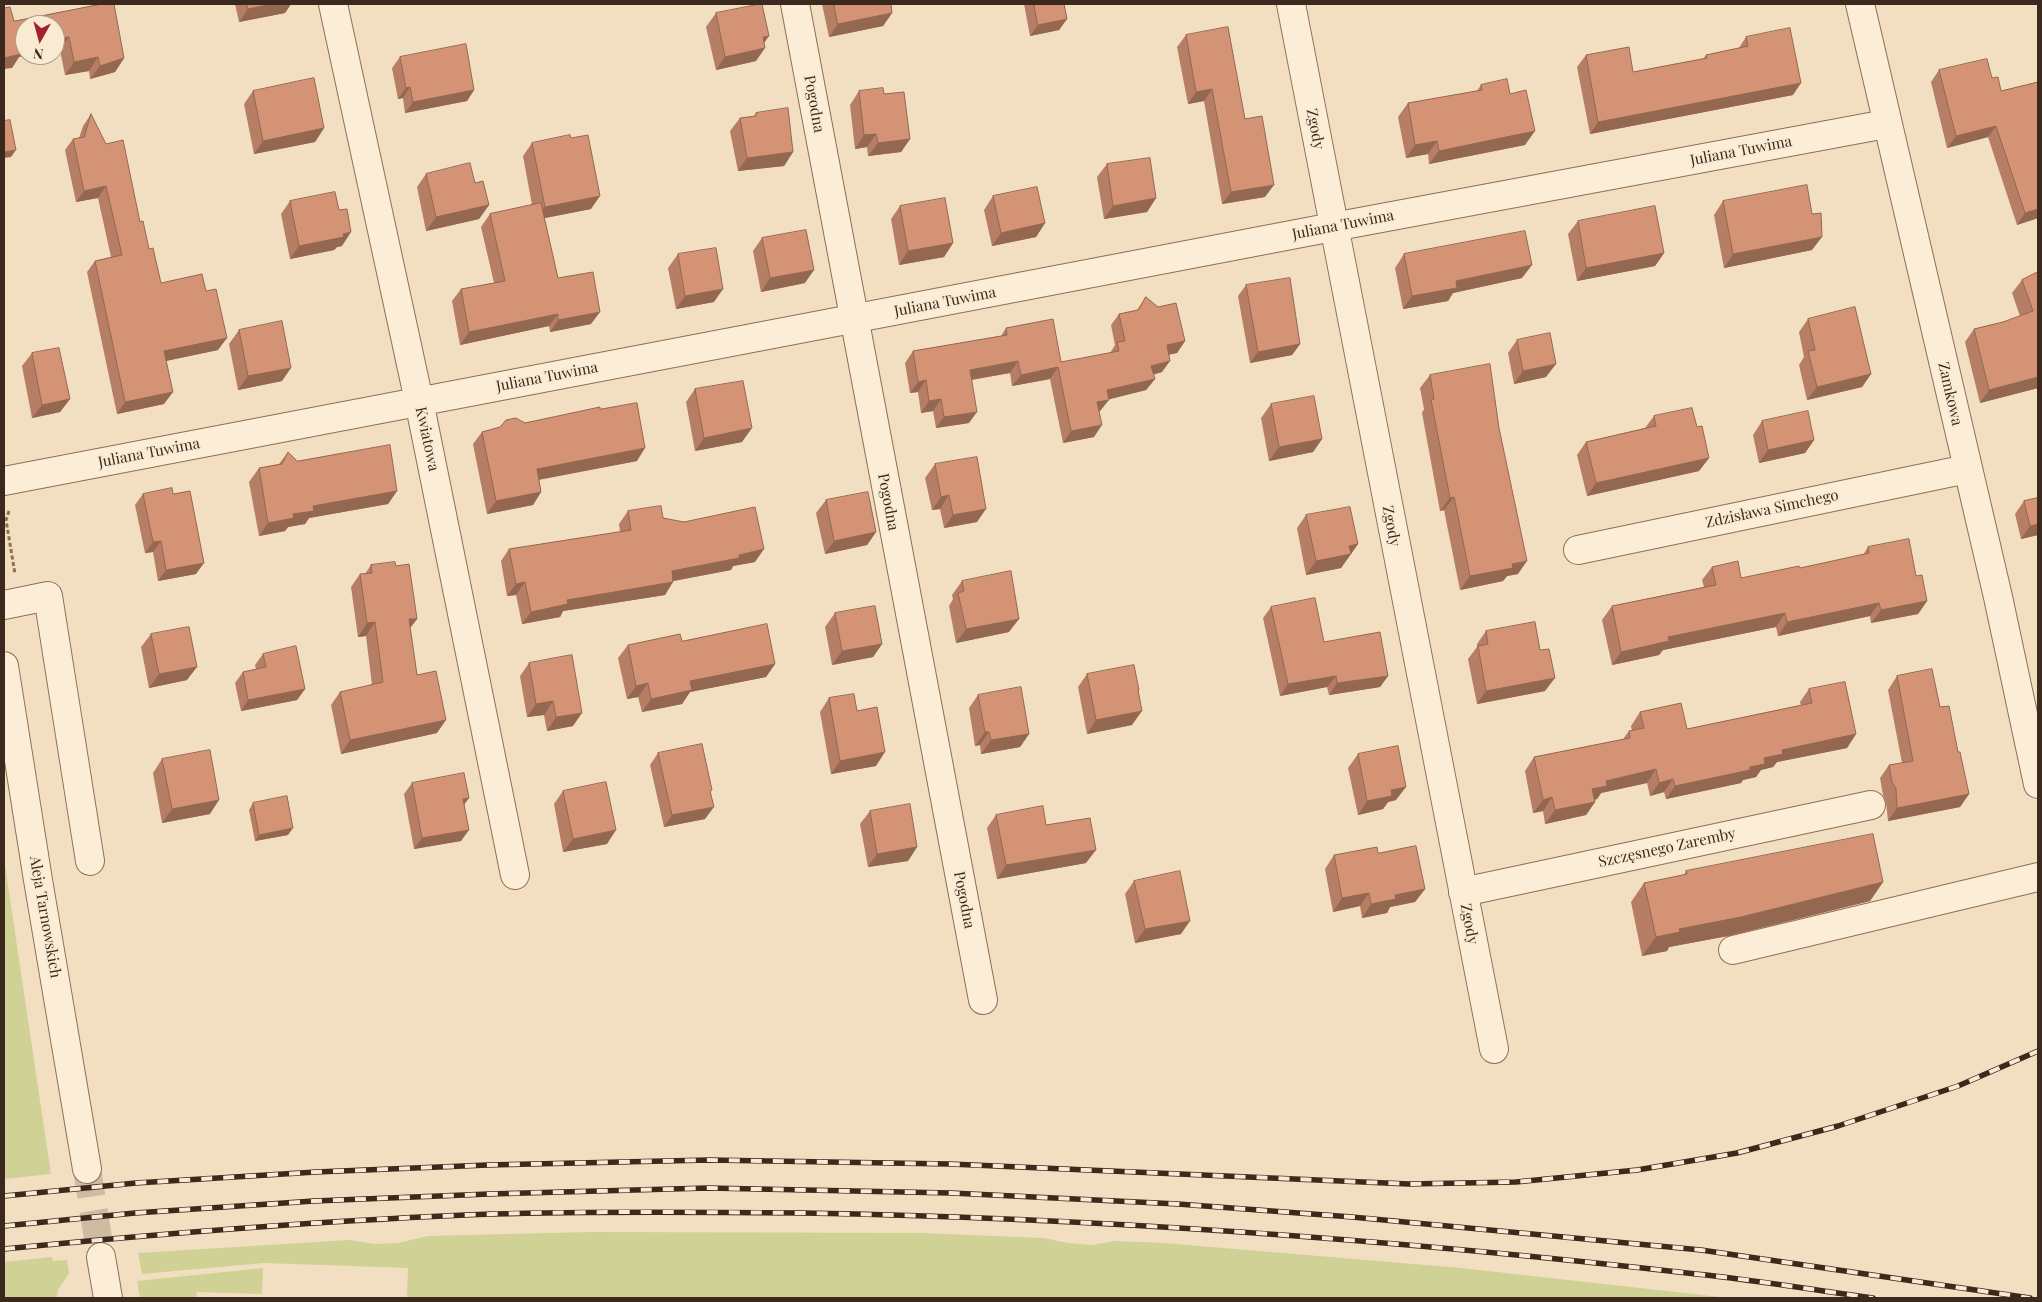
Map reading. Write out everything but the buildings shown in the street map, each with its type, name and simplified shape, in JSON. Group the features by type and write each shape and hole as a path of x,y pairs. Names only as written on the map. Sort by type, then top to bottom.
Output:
{"street":[{"name":"Kwiatowa","path":"333,4 419,401 515,875"},
{"name":"Pogodna","path":"795,4 983,1000"},
{"name":"Zgody","path":"1291,4 1494,1049"},
{"name":"Zamkowa","path":"1860,4 1886,124 1998,598 2038,784"},
{"name":"Juliana Tuwima","path":"4,481 1333,227 1886,124"},
{"name":"Zdzisława Simchego","path":"1578,550 1967,469"},
{"path":"4,605 48,596 90,861"},
{"name":"Aleja Tarnowskich","path":"4,666 36,870 88,1169"},
{"name":"Szczęsnego Zaremby","path":"1462,892 1870,805"},
{"path":"1733,950 2038,877"},
{"path":"101,1257 108,1298"}],"green space":[{"path":"4,859 51,1174 4,1179"},
{"path":"591,1232 922,1233 1044,1238 1092,1245 1115,1241 1164,1243 1461,1268 1729,1298 407,1298 408,1268 264,1263 142,1274 138,1253 350,1240 374,1244 398,1243 428,1236"},
{"path":"52,1257 53,1261 67,1260 69,1273 58,1290 57,1297 4,1298 4,1262"},
{"path":"263,1268 262,1294 197,1292 196,1298 140,1298 137,1281"}],"tunnel":[{"path":"87,1169 101,1257"}],"railway":[{"path":"4,1196 136,1183 316,1172 488,1165 709,1160 950,1164 1409,1184 1516,1182 1637,1170 1737,1153 1838,1126 1958,1086 2038,1051"},
{"path":"4,1226 135,1213 314,1201 489,1194 708,1188 951,1193 1178,1204 1352,1217 1701,1250 2030,1298"},
{"path":"4,1249 248,1228 492,1214 570,1212 803,1213 1027,1220 1362,1241 1718,1276 1873,1298"}]}
